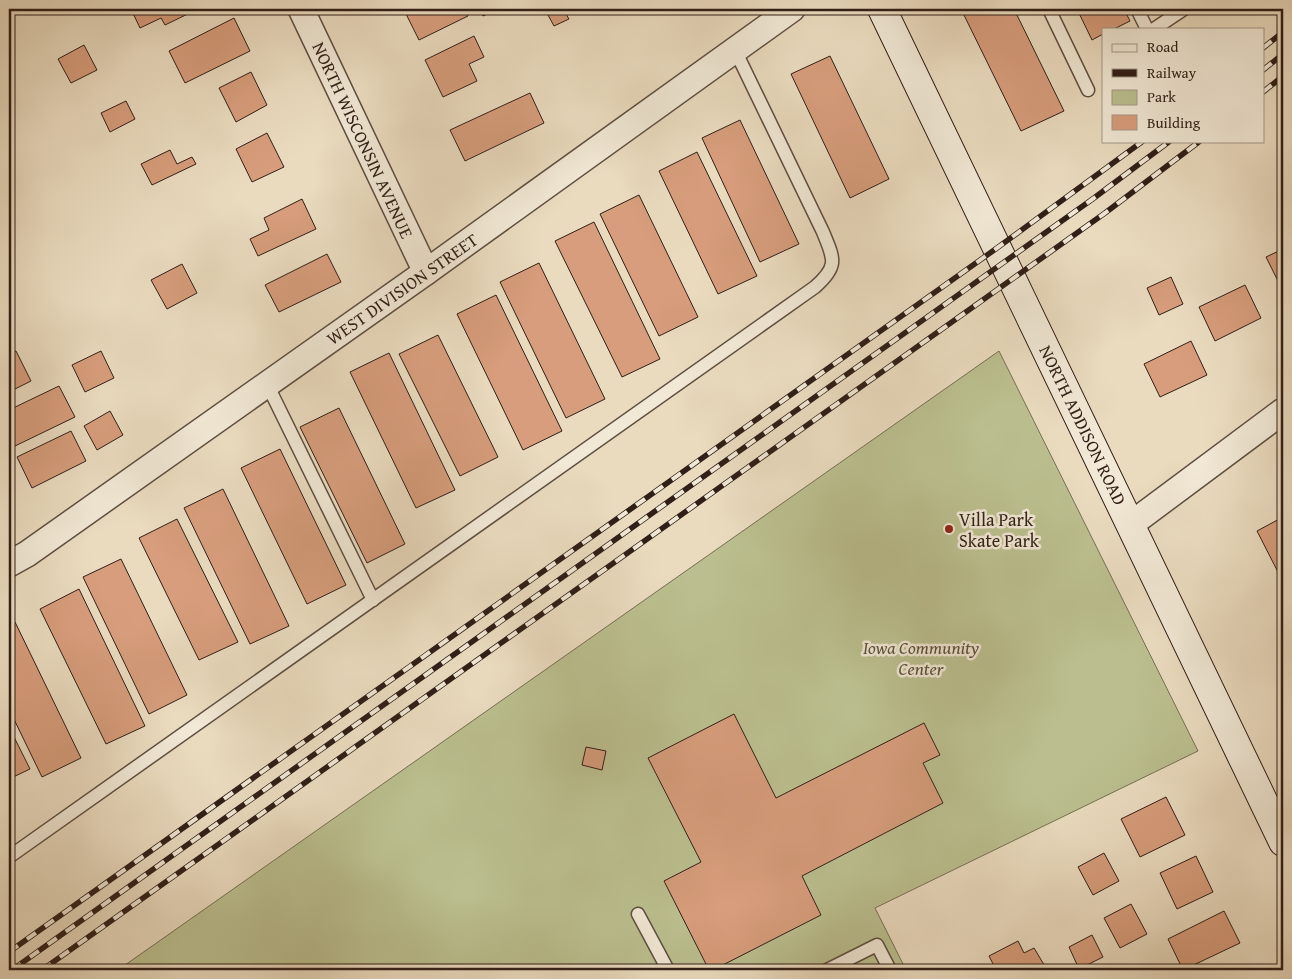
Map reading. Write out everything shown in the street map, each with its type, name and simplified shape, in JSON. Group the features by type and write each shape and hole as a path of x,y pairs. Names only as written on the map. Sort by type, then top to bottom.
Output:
{"street":[{"name":"NORTH WISCONSIN AVENUE","path":"301,9 426,272"},
{"name":"WEST DIVISION STREET","path":"9,564 27,554 426,272 792,9"},
{"name":"NORTH ADDISON ROAD","path":"882,9 1283,842"},
{"path":"1130,524 1283,411"}],"lane":[{"path":"1049,9 1088,90"},
{"path":"1137,9 1146,28"},
{"path":"1156,28 1184,9"},
{"path":"9,857 815,288 826,278 832,267 833,259 824,232 735,50"},
{"path":"267,384 373,600"},
{"path":"638,914 668,970"},
{"path":"827,970 877,945 890,970"}],"green space":[{"name":"Iowa Community Center","path":"999,351 1198,751 875,908 906,970 118,970"}],"building":[{"path":"131,9 196,10 165,25 161,18 140,28"},
{"path":"411,9 464,9 468,16 419,40 405,12"},
{"path":"484,9 499,9 483,16 480,11"},
{"path":"563,9 569,19 554,26 548,15"},
{"path":"961,9 1014,9 1064,111 1021,131"},
{"path":"1077,9 1124,9 1130,21 1116,28 1102,28 1102,35 1092,40"},
{"path":"234,18 250,51 185,83 169,51"},
{"path":"474,36 484,57 469,64 477,81 443,97 425,60"},
{"path":"84,45 97,70 71,83 58,59"},
{"path":"830,56 889,179 850,198 791,74"},
{"path":"251,72 267,105 236,122 219,88"},
{"path":"530,93 544,123 465,161 450,130"},
{"path":"126,101 135,119 110,132 101,113"},
{"path":"740,120 799,244 760,262 702,138"},
{"path":"267,133 284,167 252,182 236,149"},
{"path":"170,150 177,164 192,157 196,164 152,185 141,164"},
{"path":"697,152 757,276 718,294 659,171"},
{"path":"639,195 698,317 659,336 600,214"},
{"path":"302,199 316,229 258,256 250,239 269,230 264,218"},
{"path":"594,222 660,359 622,377 555,241"},
{"path":"1283,249 1283,291 1266,257"},
{"path":"327,254 341,282 279,312 265,285"},
{"path":"539,263 605,399 566,418 500,282"},
{"path":"182,264 197,293 167,309 151,280"},
{"path":"1171,277 1183,304 1159,315 1147,288"},
{"path":"1245,285 1261,318 1215,341 1199,307"},
{"path":"496,295 562,431 523,450 457,314"},
{"path":"438,335 498,457 460,476 399,354"},
{"path":"1191,341 1207,375 1160,397 1144,364"},
{"path":"16,351 31,381 9,392 9,354"},
{"path":"101,351 114,378 85,392 72,365"},
{"path":"389,353 455,490 416,508 350,372"},
{"path":"59,386 75,417 15,446 9,434 9,410"},
{"path":"339,408 405,544 367,563 300,427"},
{"path":"110,411 123,435 97,450 84,426"},
{"path":"71,431 86,461 32,488 17,457"},
{"path":"280,449 346,585 307,604 241,468"},
{"path":"223,489 289,626 250,644 184,508"},
{"path":"1283,517 1283,575 1280,576 1257,531"},
{"path":"177,519 238,642 199,660 139,538"},
{"path":"121,559 187,695 149,714 83,577"},
{"path":"79,589 145,726 106,744 40,609"},
{"path":"15,622 81,758 42,777 9,709 9,625"},
{"path":"734,714 776,798 924,723 940,755 923,763 943,803 802,876 821,915 713,970 709,970 664,881 701,862 648,758"},
{"path":"9,727 30,769 9,779"},
{"path":"586,747 606,751 602,770 582,765"},
{"path":"1166,797 1185,835 1140,857 1121,819"},
{"path":"1104,853 1119,881 1093,895 1078,867"},
{"path":"1196,856 1213,892 1177,909 1160,873"},
{"path":"1131,904 1147,934 1120,948 1104,918"},
{"path":"1224,911 1240,943 1183,970 1168,939"},
{"path":"1092,935 1103,957 1079,969 1069,947"},
{"path":"1018,941 1024,953 1034,948 1046,968 1042,970 996,970 989,956"}],"railway":[{"path":"1264,47 1283,32"},
{"path":"1264,69 1283,54"},
{"path":"1264,91 1283,76"},
{"path":"9,952 997,248 1142,142"},
{"path":"12,970 1094,198 1169,142"},
{"path":"42,970 1105,213 1199,142"}],"place":[{"name":"Villa Park Skate Park","path":"949,529"}]}
